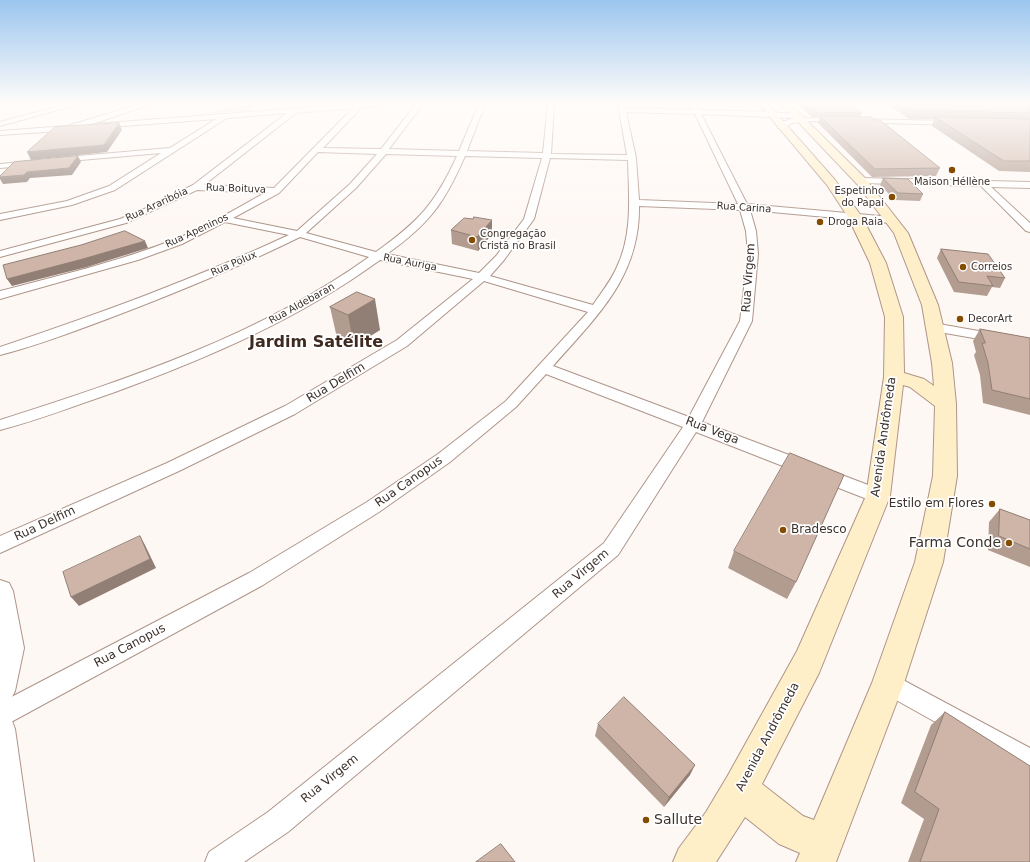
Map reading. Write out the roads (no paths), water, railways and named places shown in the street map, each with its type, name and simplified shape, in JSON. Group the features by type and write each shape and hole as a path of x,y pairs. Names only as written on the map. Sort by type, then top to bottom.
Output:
{"main road":[{"name":"Avenida Andrômeda","path":"693,862 719,825 740,790 808,662 878,496 894,377 894,317 878,263 854,217 806,144"},
{"path":"740,790 820,852 888,684 929,562 945,476 946,404 942,363 933,327 930,306 901,233 861,180 820,144"},
{"path":"894,377 917,383 946,404"}],"street":[{"path":"0,217 69,203 112,188 183,144"},
{"name":"Rua Araribóia","path":"0,254 54,241 123,221 152,209 196,187 251,144"},
{"name":"Rua Apeninos","path":"0,295 84,273 134,258 178,242 224,219 276,190 323,144"},
{"name":"Rua Polux","path":"0,351 81,324 166,292 240,262 299,234 353,186 389,144"},
{"name":"Rua Aldebaran","path":"0,426 111,389 203,353 269,323 321,295 400,240 425,217 438,198 466,144"},
{"name":"Rua Delfim","path":"0,545 173,467 290,410 402,343 482,277 500,258 529,219 547,156 548,144"},
{"name":"Rua Canopus","path":"0,716 256,579 373,506 444,458 505,409 545,368 596,310 622,269 629,250 634,223 632,158 629,144"},
{"name":"Rua Virgem","path":"219,862 278,822 611,549 693,424 746,320 753,254 751,231 744,207 713,144"},
{"path":"0,166 174,150"},
{"path":"318,150 632,158"},
{"path":"861,180 1030,185"},
{"path":"983,184 1030,229"},
{"name":"Rua Boituva","path":"196,187 276,190"},
{"name":"Rua Carina","path":"634,203 744,207 891,220"},
{"name":"Rua Auriga","path":"224,219 299,234 378,256 482,277 596,310"},
{"path":"933,327 1030,344"},
{"name":"Rua Vega","path":"545,368 878,496"},
{"path":"0,591 10,648 0,691"},
{"path":"888,684 1030,762"},
{"path":"2,751 16,862"}],"place":[{"name":"Maison Héllène","path":"952,170"},
{"name":"Espetinho do Papai","path":"892,197"},
{"name":"Droga Raia","path":"820,222"},
{"name":"Congregação Cristã no Brasil","path":"472,240"},
{"name":"Correios","path":"963,267"},
{"name":"DecorArt","path":"960,319"},
{"name":"Estilo em Flores","path":"992,504"},
{"name":"Bradesco","path":"783,530"},
{"name":"Farma Conde","path":"1009,543"},
{"name":"Sallute","path":"646,820"}],"district":[{"name":"Jardim Satélite","path":"316,343"}]}
